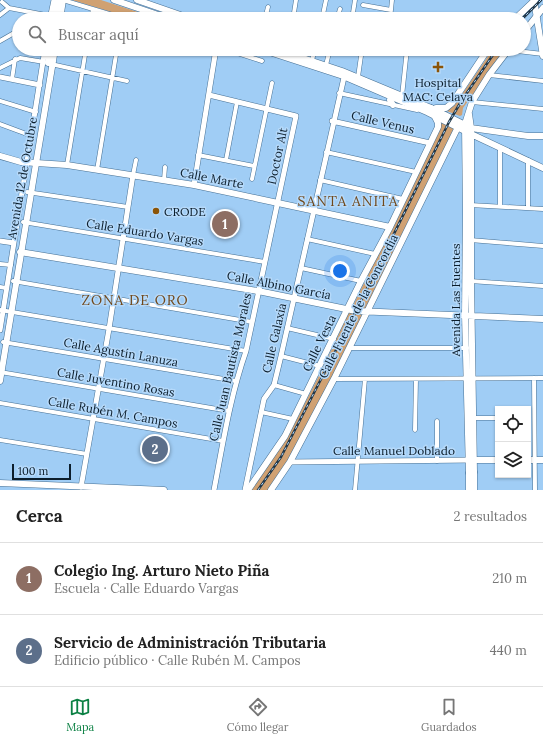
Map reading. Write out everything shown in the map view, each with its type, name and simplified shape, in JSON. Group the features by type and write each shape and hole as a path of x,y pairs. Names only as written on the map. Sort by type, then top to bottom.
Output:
{"main road":[{"path":"54,12 58,0"},
{"path":"61,12 63,0"},
{"path":"114,0 148,11"},
{"path":"137,0 172,12"},
{"path":"534,0 536,18 543,49"},
{"path":"522,12 534,0"},
{"path":"531,24 543,8"},
{"path":"48,63 49,56"},
{"name":"Avenida 12 de Octubre","path":"0,381 1,359 5,342 6,311 14,282 17,251 29,192 30,162 48,63 52,56"},
{"path":"284,56 358,77 393,94 402,96 471,131 500,148 543,168"},
{"path":"300,56 326,65 393,94 429,110 434,115 458,127 464,128"},
{"path":"429,110 441,109 452,103 483,56"},
{"name":"Avenida Las Fuentes","path":"469,490 471,460 468,315 469,240 464,128 468,110 472,102 489,75 504,56"},
{"path":"393,94 390,100 393,106"},
{"name":"Avenida Las Fuentes","path":"468,110 471,131 468,205"},
{"name":"Calle Vesta","path":"248,490 265,468 293,419 334,339 361,281 390,227 438,123 434,115"},
{"name":"Calle Fuente de la Concordia","path":"271,490 290,462 369,312 458,127"},
{"path":"471,131 543,136"},
{"path":"0,153 30,162"},
{"path":"0,156 30,162"},
{"name":"Calle Marte","path":"30,162 66,165 194,185 278,201 390,227"},
{"name":"Calle Albino García","path":"17,251 258,291 348,310 543,319"},
{"name":"Calle Manuel Doblado","path":"471,460 495,460"},
{"path":"531,460 543,460"},
{"name":"Avenida Las Fuentes","path":"471,473 474,490"},
{"path":"0,483 164,490"}],"street":[{"path":"53,12 54,0"},
{"path":"63,0 102,12"},
{"path":"293,12 296,0"},
{"path":"323,12 326,0"},
{"path":"353,12 355,0"},
{"path":"363,5 391,10 392,0"},
{"path":"2,2 9,8 26,12"},
{"path":"267,12 268,7"},
{"path":"0,15 9,8"},
{"path":"0,41 12,34"},
{"path":"531,49 543,49"},
{"path":"0,330 6,311 6,288 10,266 17,251 14,243 30,162 32,136 40,84 48,63 46,56"},
{"path":"66,165 85,56"},
{"path":"97,170 116,56"},
{"path":"194,185 215,56"},
{"path":"247,56 262,61"},
{"path":"312,60 313,56"},
{"path":"326,65 328,56"},
{"path":"358,77 361,56"},
{"path":"402,96 406,56"},
{"path":"0,68 15,59 20,58 127,81"},
{"path":"12,79 15,59"},
{"name":"Calle Galaxia","path":"245,490 261,412 266,395 274,385 281,356 308,239 332,121 344,74"},
{"path":"489,75 543,81"},
{"path":"0,77 40,84"},
{"path":"252,179 272,83"},
{"path":"339,93 393,106 429,110"},
{"path":"209,95 266,109"},
{"path":"0,101 36,112"},
{"path":"226,160 237,102"},
{"path":"472,102 543,109"},
{"name":"Doctor Alt","path":"266,109 296,116 278,201"},
{"name":"Calle Venus","path":"332,121 430,143"},
{"path":"0,124 32,136"},
{"path":"500,148 500,206"},
{"path":"326,152 416,172"},
{"path":"198,155 254,166"},
{"path":"81,487 104,359 136,160"},
{"path":"528,160 528,208"},
{"path":"164,180 165,167"},
{"path":"320,180 403,199"},
{"path":"29,192 128,207"},
{"name":"Calle Juan Bautista Morales","path":"214,490 229,411 236,381 246,351 278,201"},
{"path":"468,205 543,209"},
{"name":"Calle Eduardo Vargas","path":"24,222 265,262"},
{"path":"308,239 376,254"},
{"path":"469,240 543,246"},
{"path":"0,241 14,243"},
{"path":"0,264 10,266"},
{"path":"301,268 361,281"},
{"path":"468,281 543,286"},
{"path":"14,282 252,322"},
{"path":"0,287 6,288"},
{"path":"6,311 246,351"},
{"path":"287,328 334,339"},
{"name":"Calle Agustín Lanuza","path":"5,342 236,381"},
{"path":"349,348 469,348"},
{"path":"281,356 320,366"},
{"name":"Calle Juventino Rosas","path":"1,372 229,411"},
{"path":"534,378 534,418 531,460 535,490"},
{"path":"334,379 543,378"},
{"path":"355,490 365,379"},
{"path":"415,430 416,379"},
{"path":"274,385 306,394"},
{"name":"Calle Rubén M. Campos","path":"0,403 223,441"},
{"path":"261,412 293,419"},
{"path":"470,418 495,418"},
{"path":"437,421 437,461"},
{"path":"0,440 87,454"},
{"name":"Calle Manuel Doblado","path":"290,462 358,460 471,460"}],"shaded area":[{"path":"72,0 101,0 138,12 111,12"},
{"path":"488,56 501,56 463,108 462,115 460,116 444,110 454,106"},
{"path":"442,122 455,129 367,309 352,308"},
{"path":"349,312 366,314 288,462 269,490 250,490 288,436 324,366"}],"railway":[{"path":"529,12 541,0"},
{"path":"258,490 281,457 356,311 449,122 492,56"}],"place":[{"name":"Hospital MAC: Celaya","path":"438,67"},
{"name":"CRODE","path":"156,211"},
{"name":"Colegio Ing. Arturo Nieto Piña","path":"225,224"},
{"name":"Servicio de Administración Tributaria","path":"155,449"}],"district":[{"name":"SANTA ANITA","path":"348,201"},
{"name":"ZONA DE ORO","path":"135,300"}]}
